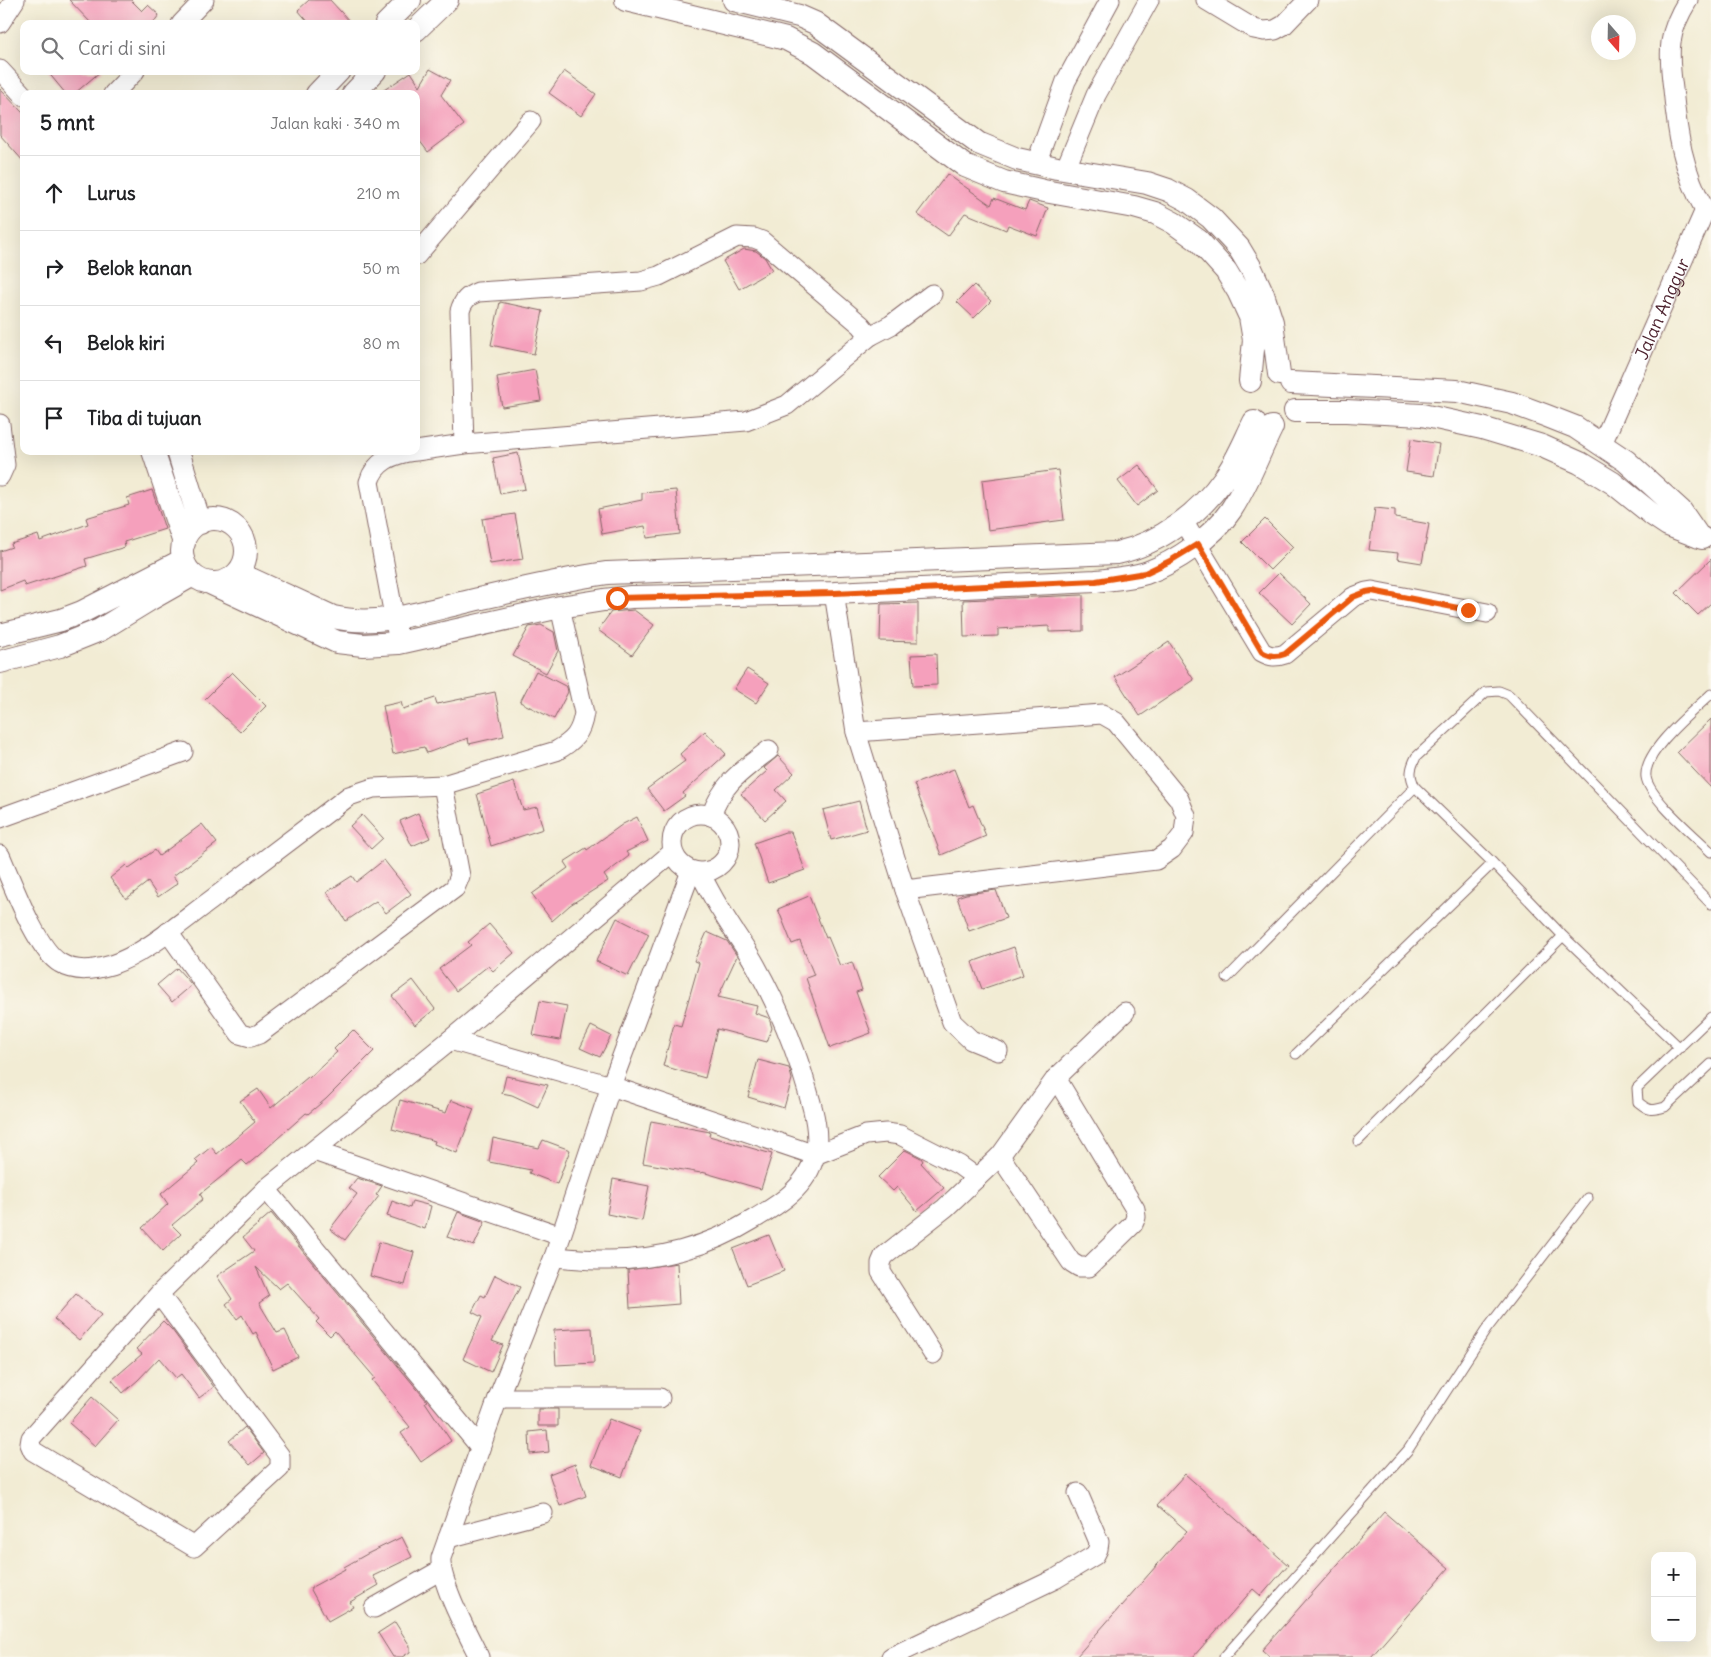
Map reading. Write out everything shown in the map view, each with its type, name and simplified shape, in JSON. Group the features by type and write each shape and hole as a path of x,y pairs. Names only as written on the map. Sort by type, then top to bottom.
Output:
{"street":[{"path":"0,23 15,0"},
{"path":"185,20 204,0"},
{"path":"390,20 410,0"},
{"path":"420,26 446,0"},
{"path":"626,0 786,39 813,53 965,166 1004,182 1044,192 1134,207 1155,213 1174,223 1199,241 1226,271 1250,317 1254,340 1250,381 1243,395 1244,410 1263,425 1286,422 1295,411 1297,397 1285,379 1272,322 1263,294 1243,254 1211,218 1187,200 1168,190 1147,183 1066,170 1017,159 978,142 815,24 799,16 734,0"},
{"path":"1036,164 1066,81 1110,0"},
{"path":"1066,170 1096,95 1149,0"},
{"path":"1206,0 1254,29 1264,32 1275,30 1284,25 1308,0"},
{"name":"Jalan Anggur","path":"1602,444 1708,210 1694,192 1686,171 1676,121 1671,68 1671,42 1677,20 1688,0"},
{"path":"0,70 20,92"},
{"path":"117,90 131,75"},
{"path":"321,90 335,75"},
{"path":"357,90 371,75"},
{"path":"420,251 531,121"},
{"path":"1155,213 1168,190"},
{"path":"464,444 460,311 463,302 469,296 478,292 641,281 659,276 729,240 744,236 762,241 861,325 870,336"},
{"path":"420,450 464,444 746,421 787,405 870,336 891,325 932,294"},
{"path":"1250,381 1263,373 1285,379 1457,391 1512,403 1575,426 1602,444 1626,461 1668,512"},
{"path":"1422,416 1424,390"},
{"path":"1295,411 1346,410 1422,416 1482,428 1542,446 1580,463 1668,512 1681,511 1705,540"},
{"path":"0,424 5,465 0,476"},
{"path":"238,572 333,617 348,621 368,621 395,618 558,581 607,573 1117,553 1144,545 1183,521 1208,499 1263,425"},
{"path":"192,565 337,642 363,645 399,643 560,607 631,597 834,593 1096,581 1123,578 1145,573 1170,561 1198,544 1215,529 1230,511 1242,491 1263,425"},
{"path":"154,455 192,565 220,583 230,579 238,572 243,565 246,548 240,532 233,526 217,520 200,523 187,535 192,565"},
{"path":"179,455 200,523"},
{"path":"398,455 376,466 368,482 399,643"},
{"path":"1183,521 1262,652 1269,656 1276,657 1285,654 1348,601 1366,592 1372,591 1487,613"},
{"path":"955,560 955,588"},
{"path":"0,635 61,620 192,565"},
{"path":"0,662 60,646 100,630 149,600 192,565"},
{"path":"834,593 856,732 905,890 952,1022 971,1040 998,1051"},
{"path":"0,855 35,933 46,950 58,962 72,969 86,970 112,965 136,954 168,932 349,796 373,788 444,785 556,751 569,744 579,733 583,724 584,712 560,607"},
{"path":"856,732 1102,714 1116,722 1179,799 1186,816 1184,833 1172,849 1156,860 905,890"},
{"path":"711,816 716,800 722,790 769,750"},
{"path":"0,818 183,752"},
{"path":"168,932 240,1034 250,1037 258,1034 455,888 460,876 444,785"},
{"path":"702,814 719,820 726,827 730,835 729,853 718,868 709,872 695,872 683,866 673,852 672,842 678,826 693,816 702,814"},
{"path":"159,1294 282,1461 280,1468 194,1547 34,1451 30,1444 32,1438 159,1294 266,1189 450,1040 673,852"},
{"path":"478,1657 444,1582 441,1558 498,1398 554,1257 611,1086 695,872"},
{"path":"554,1257 603,1260 637,1258 683,1250 713,1240 777,1206 798,1188 808,1172 815,1155 814,1115 803,1075 790,1040 756,966 695,872"},
{"path":"933,1354 881,1272 881,1263 884,1256 945,1208 1000,1156 1056,1078 1126,1012"},
{"path":"450,1040 611,1086 815,1155 866,1135 886,1133 900,1135 959,1165 977,1178"},
{"path":"1000,1156 1071,1262 1079,1267 1089,1266 1133,1224 1136,1217 1135,1209 1056,1078"},
{"path":"314,1151 561,1236"},
{"path":"266,1189 480,1447"},
{"path":"498,1398 660,1398"},
{"path":"891,1657 1055,1579 1096,1555 1098,1542 1078,1493"},
{"path":"448,1538 543,1513"},
{"path":"374,1608 441,1570"}],"lane":[{"path":"1680,1048 1563,936 1493,863 1415,787 1410,776 1410,769 1416,757 1486,692 1499,691 1509,695 1711,904"},
{"path":"1711,694 1678,724 1657,748 1647,765 1646,777 1649,787 1659,801 1711,852"},
{"path":"1227,978 1415,787"},
{"path":"1296,1054 1493,863"},
{"path":"1358,1141 1563,936"},
{"path":"1711,1017 1637,1088 1638,1102 1648,1110 1665,1108 1711,1064"},
{"path":"1224,1657 1408,1450 1486,1330 1588,1198"}],"building":[{"path":"69,0 131,0 142,11 148,5 159,15 155,20 88,20"},
{"path":"309,0 330,0 348,20 307,20 298,10"},
{"path":"430,69 450,80 441,95 464,125 428,152 420,141 420,90 384,90 406,75 413,75 420,86"},
{"path":"564,71 596,94 581,116 549,93"},
{"path":"50,75 96,75 79,90 63,90"},
{"path":"0,89 20,110 20,158 0,135"},
{"path":"947,174 991,205 994,198 1025,210 1029,201 1048,208 1037,236 1008,225 1006,230 965,213 948,236 917,214"},
{"path":"744,249 756,251 765,258 772,270 739,289 723,261"},
{"path":"974,285 991,301 974,318 957,302"},
{"path":"500,302 543,311 534,354 491,345"},
{"path":"535,370 541,401 502,407 497,377"},
{"path":"1411,439 1439,444 1434,476 1406,472"},
{"path":"518,453 525,489 500,494 493,458"},
{"path":"1139,465 1158,490 1137,506 1118,481"},
{"path":"1058,470 1064,520 988,530 982,480"},
{"path":"152,490 165,529 124,542 125,547 85,559 87,566 25,586 23,581 0,590 0,551 12,547 11,544 38,535 40,541 88,524 86,518 129,505 127,498"},
{"path":"676,490 680,534 647,538 645,526 602,534 598,509 642,500 642,493"},
{"path":"1375,508 1395,510 1395,518 1429,524 1422,563 1397,559 1398,553 1369,550"},
{"path":"515,514 523,559 490,564 482,519"},
{"path":"1265,519 1293,547 1270,570 1242,542"},
{"path":"1711,559 1711,603 1698,615 1676,593"},
{"path":"1279,573 1311,604 1292,624 1259,593"},
{"path":"1083,595 1083,631 1049,632 1049,626 998,629 998,636 964,637 963,600"},
{"path":"918,603 918,642 880,641 881,604"},
{"path":"634,610 654,625 632,655 598,630 611,612"},
{"path":"541,625 554,632 558,651 546,673 513,656 529,627"},
{"path":"1169,642 1194,680 1140,716 1115,677"},
{"path":"936,654 937,685 913,686 911,655"},
{"path":"747,669 769,683 756,703 734,689"},
{"path":"536,671 567,687 568,692 554,719 520,702"},
{"path":"232,672 266,706 240,732 205,699"},
{"path":"495,692 504,736 469,744 468,738 427,753 424,747 393,754 383,706 401,702 403,709 435,698 437,704"},
{"path":"1711,719 1711,788 1677,752"},
{"path":"705,731 726,754 683,793 685,796 664,811 647,789 685,761 680,754"},
{"path":"778,756 794,773 776,790 786,801 765,820 741,794 767,771 764,768"},
{"path":"954,769 969,807 973,805 986,836 941,855 914,784"},
{"path":"514,782 523,810 537,807 543,829 491,846 477,794"},
{"path":"859,801 867,830 831,840 823,810"},
{"path":"418,813 430,838 412,846 400,821"},
{"path":"362,815 383,838 371,849 350,826"},
{"path":"637,817 648,841 626,852 629,856 604,875 608,881 570,905 552,921 532,894 568,868 564,862 586,848 587,850 623,824"},
{"path":"202,824 217,843 173,876 178,883 158,897 148,882 126,899 110,878 126,865 129,868 155,850 159,856"},
{"path":"785,832 791,832 805,870 768,883 754,843"},
{"path":"384,860 411,894 386,913 376,901 346,921 327,892 352,876 356,882"},
{"path":"996,890 1006,918 969,931 957,897"},
{"path":"809,896 840,966 852,962 862,990 856,992 871,1033 830,1048 806,978 814,975 800,941 792,944 778,909"},
{"path":"617,918 649,934 628,976 596,961"},
{"path":"489,924 514,953 493,971 488,966 456,991 439,969 471,945 468,942"},
{"path":"707,932 727,941 737,956 718,997 757,1006 755,1013 769,1018 772,1028 767,1042 717,1029 705,1078 663,1066 674,1024 681,1026 699,963 694,961"},
{"path":"1014,947 1023,975 982,989 972,962"},
{"path":"177,968 192,985 172,1002 157,985"},
{"path":"413,980 435,1009 415,1025 392,996"},
{"path":"540,1001 567,1006 560,1040 533,1035"},
{"path":"591,1026 611,1036 600,1057 580,1048"},
{"path":"353,1030 374,1051 326,1099 308,1114 306,1113 258,1156 247,1165 242,1160 200,1194 203,1199 172,1225 181,1234 163,1251 142,1228 168,1204 161,1194 198,1163 195,1160 211,1147 217,1154 255,1122 240,1101 258,1089 271,1108 309,1078 337,1052 334,1049"},
{"path":"758,1060 789,1068 792,1079 784,1108 748,1097"},
{"path":"506,1076 548,1085 538,1107 512,1095 502,1093"},
{"path":"400,1100 446,1113 451,1100 474,1109 457,1153 434,1144 435,1141 392,1129"},
{"path":"651,1121 710,1132 709,1136 772,1154 761,1189 702,1172 643,1163"},
{"path":"493,1138 539,1148 543,1140 570,1150 557,1184 529,1173 531,1170 489,1162"},
{"path":"905,1150 921,1158 923,1161 921,1163 944,1188 917,1211 897,1187 893,1191 878,1177"},
{"path":"357,1178 382,1186 376,1195 379,1196 345,1240 330,1229 357,1194 349,1188"},
{"path":"613,1179 649,1186 642,1221 607,1214"},
{"path":"392,1201 410,1208 412,1201 431,1206 425,1229 387,1216"},
{"path":"458,1212 485,1222 474,1246 447,1237"},
{"path":"271,1213 427,1401 425,1402 451,1441 421,1462 401,1433 410,1427 372,1380 375,1378 335,1331 330,1336 316,1322 319,1319 287,1283 279,1289 256,1267 269,1296 259,1303 277,1333 285,1330 298,1357 273,1369 256,1332 253,1334 242,1315 237,1319 226,1304 232,1299 217,1276 254,1251 243,1237"},
{"path":"769,1235 784,1271 747,1285 733,1249"},
{"path":"379,1242 414,1252 405,1285 370,1276"},
{"path":"677,1263 679,1304 630,1308 628,1270"},
{"path":"495,1275 520,1287 492,1341 503,1345 491,1372 463,1359 482,1317 472,1312 481,1295 485,1297"},
{"path":"76,1294 101,1315 79,1340 54,1319"},
{"path":"163,1321 172,1330 214,1387 199,1398 181,1374 176,1378 159,1358 123,1393 112,1380 142,1354 136,1349"},
{"path":"592,1328 594,1363 556,1365 554,1330"},
{"path":"92,1397 118,1420 95,1446 69,1423"},
{"path":"538,1409 558,1409 558,1426 538,1426"},
{"path":"609,1419 640,1431 622,1477 591,1465"},
{"path":"245,1427 264,1453 250,1465 229,1441"},
{"path":"547,1430 549,1452 530,1454 529,1432"},
{"path":"575,1464 586,1496 560,1506 549,1474"},
{"path":"1185,1474 1288,1565 1261,1596 1253,1589 1193,1657 1076,1657 1187,1531 1157,1505"},
{"path":"1384,1512 1449,1568 1371,1657 1270,1657 1262,1650"},
{"path":"402,1537 412,1557 373,1576 379,1585 350,1602 353,1607 328,1621 310,1588 345,1569 344,1567 367,1554"},
{"path":"395,1622 410,1646 410,1652 402,1657 393,1657 378,1633"}],"route":[{"path":"617,598 834,593 1096,581 1145,573 1198,544 1262,652 1269,656 1276,657 1285,654 1353,597 1366,592 1372,591 1468,610"}]}
